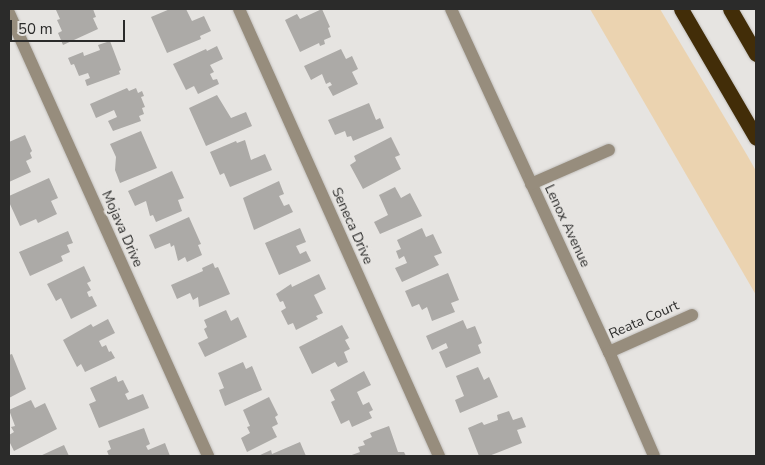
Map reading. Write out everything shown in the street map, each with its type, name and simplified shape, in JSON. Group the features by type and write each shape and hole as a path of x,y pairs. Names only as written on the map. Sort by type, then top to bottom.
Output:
{"highway":[{"path":"681,9 756,138"},
{"path":"730,9 756,54"}],"street":[{"name":"Seneca Drive","path":"238,9 439,456"},
{"name":"Lenox Avenue","path":"451,9 609,352 654,456"},
{"name":"Mojava Drive","path":"9,13 208,456"},
{"path":"531,184 609,150"},
{"name":"Reata Court","path":"609,352 692,315"}],"shaded area":[{"path":"590,9 660,9 747,155 756,171 756,295"}],"building":[{"path":"93,9 96,17 93,18 98,29 63,45 58,33 62,31 57,20 60,19 56,10"},
{"path":"170,9 186,9 192,21 204,16 211,31 200,36 201,39 167,53 151,17"},
{"path":"322,9 330,27 328,28 331,37 324,40 325,44 320,46 319,43 300,52 285,20 297,14 300,19"},
{"path":"110,41 121,70 119,71 120,74 87,86 85,80 90,78 88,73 79,76 74,64 71,65 68,58 83,52 84,56 100,50 98,45"},
{"path":"217,46 223,59 210,65 214,72 210,74 213,80 217,79 219,84 198,94 194,86 186,90 173,64"},
{"path":"341,49 346,59 352,56 358,69 352,72 358,84 333,96 328,87 332,85 330,82 326,84 322,74 311,80 304,66"},
{"path":"127,88 129,91 136,88 138,93 142,91 144,96 141,97 145,107 142,108 144,114 139,116 141,121 113,131 108,121 117,117 114,110 96,118 90,104"},
{"path":"217,95 231,118 246,112 252,126 206,146 189,108"},
{"path":"369,103 376,120 380,118 384,128 353,141 351,136 347,137 345,131 335,135 328,120"},
{"path":"141,131 157,168 120,183 115,170 116,157 110,144"},
{"path":"25,135 32,151 30,153 32,158 26,161 31,172 9,182 9,142"},
{"path":"391,137 400,155 395,157 401,169 363,189 350,165 356,161 354,156"},
{"path":"245,140 251,160 265,154 272,170 230,187 224,173 220,175 210,152 236,141 237,143"},
{"path":"172,171 184,198 178,200 182,211 156,222 153,215 150,216 146,201 135,206 128,191"},
{"path":"49,178 58,198 51,201 57,214 38,223 36,219 20,226 9,202 9,196"},
{"path":"279,181 284,194 279,196 284,206 289,204 293,212 254,230 243,198"},
{"path":"395,187 401,198 410,193 422,216 380,234 374,222 388,215 379,195"},
{"path":"189,217 201,244 198,245 202,255 187,262 185,257 178,261 174,245 171,247 170,243 155,249 149,235"},
{"path":"300,228 306,242 296,246 300,254 306,251 311,261 279,275 265,243"},
{"path":"422,228 426,237 433,234 442,253 434,256 439,265 402,282 395,268 407,263 404,256 399,259 396,251 401,249 397,240"},
{"path":"68,231 73,243 67,245 70,252 61,256 63,261 30,276 19,252"},
{"path":"213,263 215,268 218,267 230,294 199,307 198,297 193,300 190,293 177,299 171,285 203,271 202,268"},
{"path":"84,266 91,281 87,283 91,290 87,292 89,297 92,296 97,306 71,319 61,298 56,301 47,284"},
{"path":"448,273 459,300 451,303 455,312 432,321 427,307 422,310 419,304 412,307 405,291"},
{"path":"319,274 326,289 314,295 323,313 316,316 318,319 296,330 293,323 288,325 281,311 286,308 283,301 280,302 276,294 291,284 292,287"},
{"path":"226,310 231,321 238,317 247,337 205,357 198,343 208,338 204,329 207,327 204,320"},
{"path":"108,319 115,333 99,341 102,347 106,345 109,352 111,351 115,358 85,372 81,364 77,367 63,340 91,324 93,327"},
{"path":"463,320 467,329 475,326 482,343 478,345 481,353 446,368 439,352 448,348 446,343 432,350 426,336"},
{"path":"342,325 349,338 345,340 350,349 344,352 348,362 338,367 335,362 312,374 299,347"},
{"path":"12,354 26,389 9,398 9,355"},
{"path":"243,362 246,369 252,366 262,390 225,406 219,390 224,388 218,373"},
{"path":"478,367 484,380 489,377 498,397 460,413 455,400 464,396 456,376"},
{"path":"364,371 371,385 357,392 363,405 369,402 373,410 369,412 372,418 352,427 349,420 341,424 331,402 335,400 330,390"},
{"path":"116,376 118,382 123,380 129,392 125,394 128,400 143,394 149,408 99,428 89,404 96,401 90,388"},
{"path":"269,397 278,415 275,417 278,424 272,427 277,437 247,452 241,438 250,433 247,427 250,426 243,410"},
{"path":"31,400 35,408 45,403 57,429 14,451 9,441 9,435 14,432 11,427 15,426 9,410"},
{"path":"509,411 513,420 522,417 526,427 517,430 522,443 489,456 479,456 468,428 482,422 484,425 498,420 497,415"},
{"path":"389,426 398,452 404,452 406,456 349,456 360,452 358,447 365,445 363,441 372,437 370,433"},
{"path":"144,428 150,444 146,446 148,450 165,443 170,456 109,456 107,451 111,449 108,441"},
{"path":"300,442 306,456 258,456 271,450 272,454"},
{"path":"64,445 69,456 40,456"}]}
